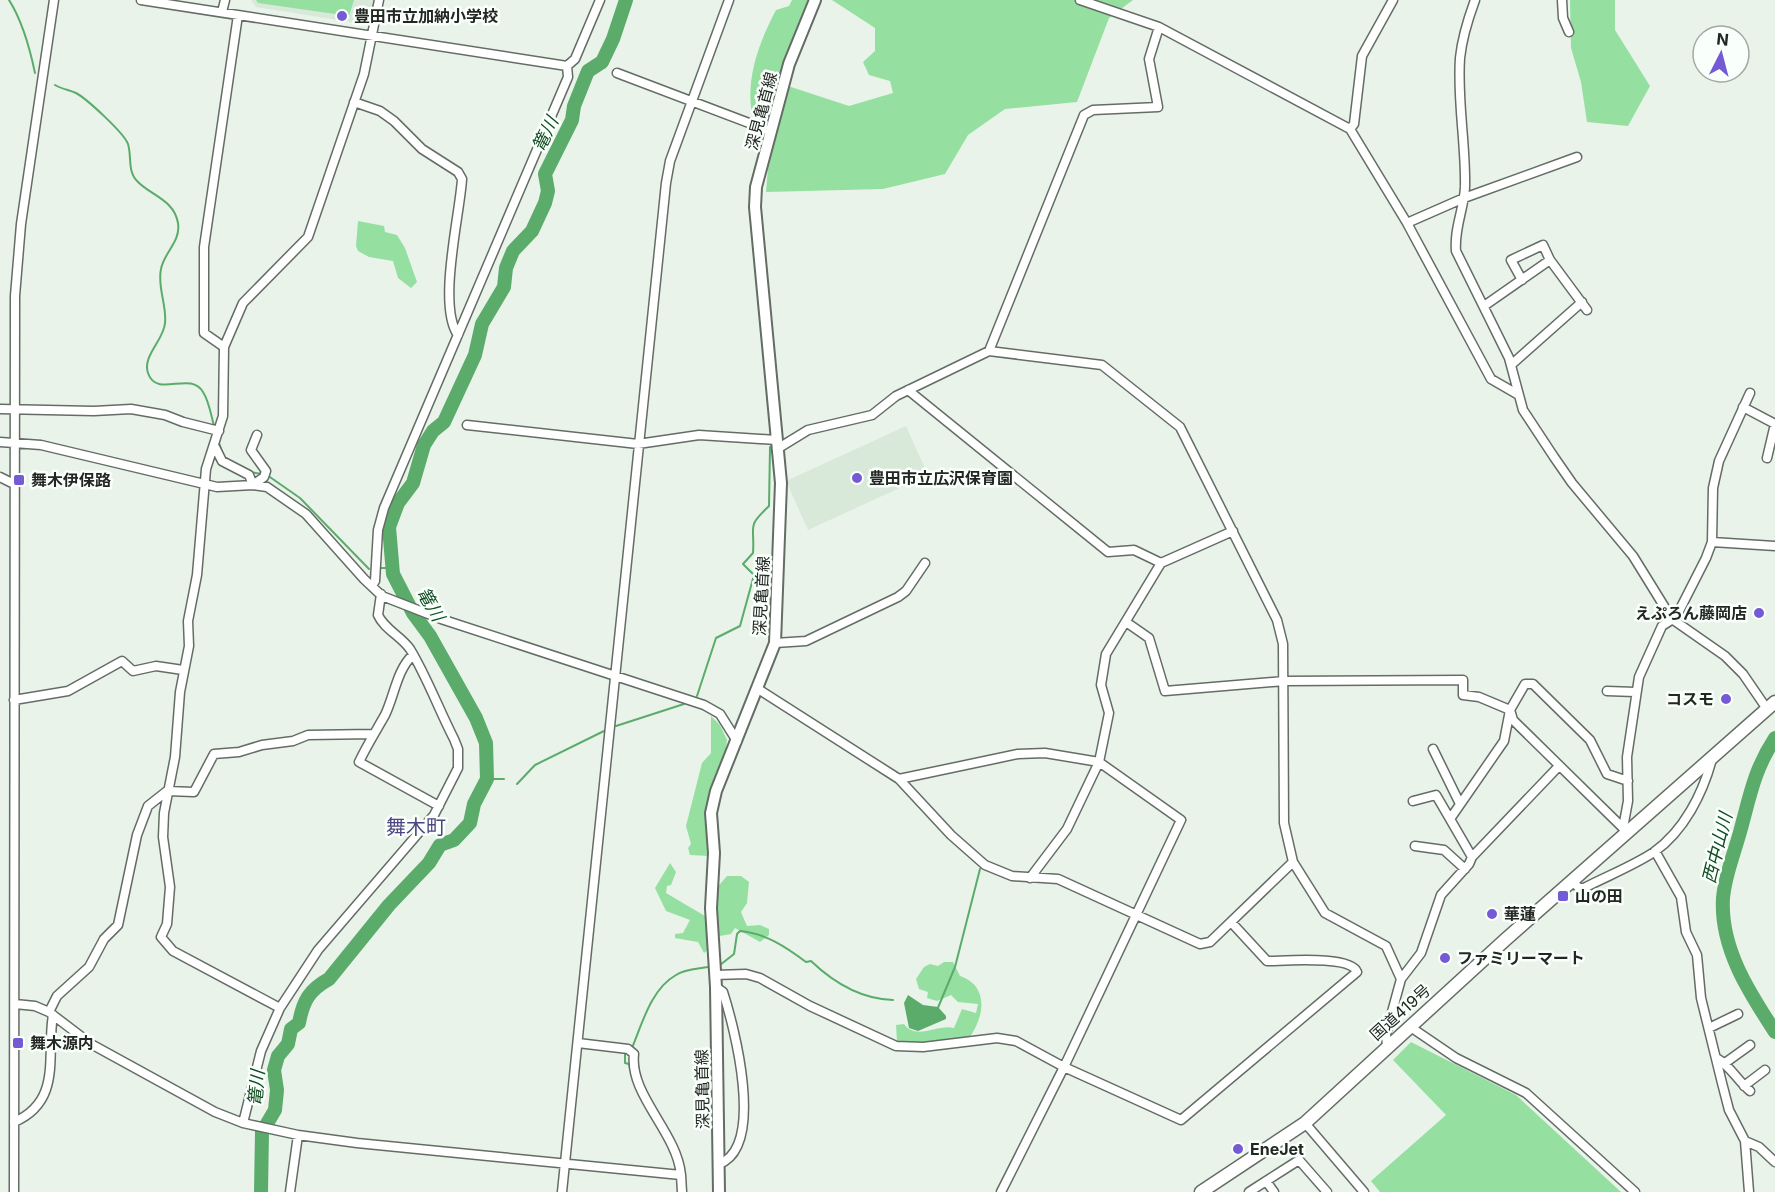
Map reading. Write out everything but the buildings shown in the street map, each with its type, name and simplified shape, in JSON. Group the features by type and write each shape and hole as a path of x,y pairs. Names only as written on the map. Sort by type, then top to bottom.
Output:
{"highway":[{"name":"国道419号","path":"1201,1192 1305,1122 1409,1026 1573,882 1625,831 1712,759 1771,706"}],"main road":[{"name":"深見亀首線","path":"719,1192 716,987 711,908 714,853 711,813 716,791 775,643 781,483 756,187 789,64 815,0"}],"street":[{"path":"14,1192 15,296 21,224 54,0"},
{"path":"141,0 567,66"},
{"path":"222,12 225,0"},
{"path":"280,1008 173,951 161,937 167,924 170,887 163,837 167,791 175,757 183,670 189,646 188,621 197,575 204,484 223,416 224,347 243,303 308,237 364,74 379,0"},
{"path":"567,66 575,58 600,0"},
{"path":"562,1192 638,444 670,161 729,0"},
{"path":"1080,0 1158,27 1350,129 1407,223 1491,379 1517,394"},
{"path":"1350,129 1354,124 1362,56 1393,0"},
{"path":"1475,0 1467,23 1460,60 1464,198 1456,232 1456,250 1510,365 1523,410 1572,483 1633,556 1672,619 1725,656 1771,706"},
{"path":"1562,0 1563,18 1569,32"},
{"path":"224,347 204,333 204,247 238,15"},
{"path":"989,351 1084,115 1093,110 1158,107 1149,59 1158,27"},
{"path":"372,586 375,581 378,530 384,508 568,77 567,66"},
{"path":"617,73 770,131"},
{"path":"354,102 380,111 394,121 422,149 458,172 462,178 450,272 453,324 458,335"},
{"path":"1407,223 1464,198 1577,157"},
{"path":"1510,365 1585,306 1550,260 1543,245 1511,260 1522,280"},
{"path":"1484,306 1550,260"},
{"path":"467,425 638,444 699,435 776,445 808,430 872,415 896,396 989,351 1102,365 1180,427 1277,620 1283,644 1284,823 1293,862 1325,913 1386,946 1401,979"},
{"path":"908,390 1108,552 1134,550 1161,563"},
{"path":"1625,831 1627,757 1635,692 1662,626 1676,617 1698,578 1712,542 1713,488 1717,470 1726,441 1750,393"},
{"path":"1743,407 1773,420 1773,439 1767,458"},
{"path":"0,409 94,411 131,409 165,415 219,431"},
{"path":"253,485 264,477 264,468 251,450 257,435"},
{"path":"0,442 41,445 217,487 253,485 267,487 293,502 381,595 441,619 714,710 725,721 737,741"},
{"path":"215,447 222,461 249,475 253,485"},
{"path":"0,477 14,484"},
{"path":"1030,878 1066,829 1099,762 1109,713 1101,685 1106,654 1161,563 1233,531"},
{"path":"1712,542 1775,546"},
{"path":"775,643 806,641 898,597 906,591 924,564"},
{"path":"243,1124 261,1051 280,1008 318,950 372,891 439,806 455,777 459,759 458,749 413,655 401,637 380,620 377,610 381,595"},
{"path":"1126,622 1149,638 1165,691 1284,681 1464,680 1463,695 1479,697 1510,710"},
{"path":"413,655 404,668 385,716 372,734 359,762 439,806"},
{"path":"14,700 68,691 122,661 133,671 156,666 183,670"},
{"path":"1450,819 1504,741 1510,710 1525,684 1533,684 1590,740 1607,774 1628,781"},
{"path":"758,689 899,779 951,835 985,865 1012,876 1058,879 1137,913 1200,944 1210,942 1293,862"},
{"path":"1607,691 1635,692"},
{"path":"1510,710 1512,720 1625,831"},
{"path":"14,1122 33,1109 46,1089 52,1063 51,1014 57,996 89,968 104,939 118,925 137,835 148,806 167,791 194,792 214,754 239,752 262,744 293,741 308,735 372,734"},
{"path":"1433,749 1460,804"},
{"path":"899,779 1018,754 1045,753 1099,762 1181,820 1065,1067 1001,1192"},
{"path":"1573,882 1579,888 1584,888 1654,851 1683,821 1698,800 1712,759"},
{"path":"1387,1046 1386,1034 1401,979 1421,953 1441,896 1465,869 1472,857 1559,766"},
{"path":"1413,801 1436,795 1472,857"},
{"path":"1415,846 1444,850 1465,869"},
{"path":"1654,851 1681,897 1686,932 1697,955 1701,998 1708,1028 1721,1061 1729,1110 1745,1141 1749,1192"},
{"path":"715,975 746,974 760,978 810,1006 896,1046 923,1047 1006,1038 1016,1041 1065,1067 1181,1120 1357,972 1353,966 1336,961 1267,961 1230,922"},
{"path":"716,987 723,992 739,1045 742,1109 740,1142 719,1164"},
{"path":"15,1004 35,1006 51,1014 91,1044 215,1112 243,1124 296,1135 680,1175"},
{"path":"1708,1028 1738,1014"},
{"path":"1409,1026 1456,1058 1526,1093 1635,1192"},
{"path":"578,1043 630,1050 637,1079 680,1161 682,1192"},
{"path":"1721,1061 1750,1045"},
{"path":"1721,1061 1747,1089 1765,1070"},
{"path":"1305,1122 1364,1192"},
{"path":"290,1192 296,1135"},
{"path":"1745,1141 1759,1147 1775,1162"},
{"path":"1249,1192 1299,1160 1327,1192"},
{"path":"1266,1181 1274,1192"}],"shaded area":[{"name":"豊田市立加納小学校","path":"251,0 375,0 369,25 256,7"},
{"path":"256,0 354,0 349,16 258,3"},
{"path":"792,0 809,0 775,85 767,124 753,118 750,90 752,76 764,35 776,10 789,6"},
{"path":"832,0 1133,0 1109,18 1077,102 1005,109 968,135 945,174 883,189 766,192 770,144 788,86 849,106 893,93 890,81 869,75 863,62 875,51 875,28"},
{"path":"1570,0 1615,0 1615,30 1650,86 1628,126 1587,122 1581,82 1571,48"},
{"path":"358,221 384,226 385,232 397,235 405,248 417,282 411,288 398,278 393,261 369,257 358,251 356,246"},
{"name":"豊田市立広沢保育園","path":"906,426 928,475 808,530 786,481"},
{"path":"711,716 720,725 727,740 725,756 706,816 709,856 690,855 688,848 691,844 686,826 702,763 711,753"},
{"path":"670,863 676,872 671,885 667,886 666,893 705,916 713,917 715,890 727,876 741,876 749,882 747,903 741,912 747,926 760,925 769,929 769,935 760,942 735,928 731,934 720,936 716,931 707,931 708,950 704,953 698,942 675,938 675,934 683,933 690,920 666,911 655,888"},
{"path":"944,962 953,962 960,976 970,981 980,995 981,1012 974,1030 969,1038 919,1045 897,1042 896,1025 904,1024 909,1029 921,1032 947,1027 954,1028 962,1009 976,1013 978,1004 958,1002 951,995 937,1001 927,998 928,992 919,989 916,979 924,967 930,964 938,966"},
{"path":"908,995 923,1005 938,1007 946,1019 918,1031 909,1028 904,1003"},
{"path":"1411,1042 1516,1095 1621,1192 1380,1192 1371,1181 1446,1115 1393,1060"}],"waterway":[{"path":"9,0 22,26 35,73"},
{"name":"篭川","path":"261,1192 262,1132 275,1110 277,1090 274,1070 278,1056 288,1044 291,1029 299,1023 305,1002 316,987 329,979 389,905 429,863 440,845 454,840 470,823 474,804 487,779 486,743 476,718 430,636 413,613 393,574 389,527 398,503 413,483 424,445 433,431 444,422 475,355 482,324 504,287 506,268 513,251 532,231 545,203 548,191 545,174 572,120 574,106 588,71 602,62 613,39 626,0"},
{"path":"55,85 81,96 113,125 128,144 132,174 144,187 162,199 176,215 177,236 163,263 160,276 165,310 164,329 150,354 148,373 152,380 159,384 190,383 197,386 207,400 214,426"},
{"path":"219,443 223,454"},
{"path":"697,696 716,638 740,626 754,575 743,564 753,553 754,523 769,506 770,447"},
{"path":"250,472 262,474"},
{"path":"267,475 300,498 369,569"},
{"path":"379,568 386,568 393,574"},
{"path":"616,726 684,704"},
{"path":"517,784 535,765 604,731"},
{"name":"西中山川","path":"1775,738 1762,761 1753,784 1723,898 1723,916 1731,952 1746,985 1775,1032"},
{"path":"487,779 504,779"},
{"path":"937,1010 955,967 980,869"},
{"path":"720,965 734,954 737,934 740,931 749,932 775,942 806,962 811,961 838,983 848,988 870,997 893,1000"},
{"path":"632,1048 648,1008 667,981 687,970 708,967"},
{"path":"625,1052 625,1063 629,1064 634,1081"}],"place":[{"name":"豊田市立加納小学校","path":"342,16"},
{"name":"豊田市立広沢保育園","path":"857,478"},
{"name":"舞木伊保路","path":"19,480"},
{"name":"えぷろん藤岡店","path":"1759,613"},
{"name":"コスモ","path":"1726,699"},
{"name":"山の田","path":"1563,896"},
{"name":"華蓮","path":"1492,914"},
{"name":"ファミリーマート","path":"1445,958"},
{"name":"舞木源内","path":"18,1043"},
{"name":"EneJet","path":"1238,1149"}],"district":[{"name":"舞木町","path":"416,827"}]}
